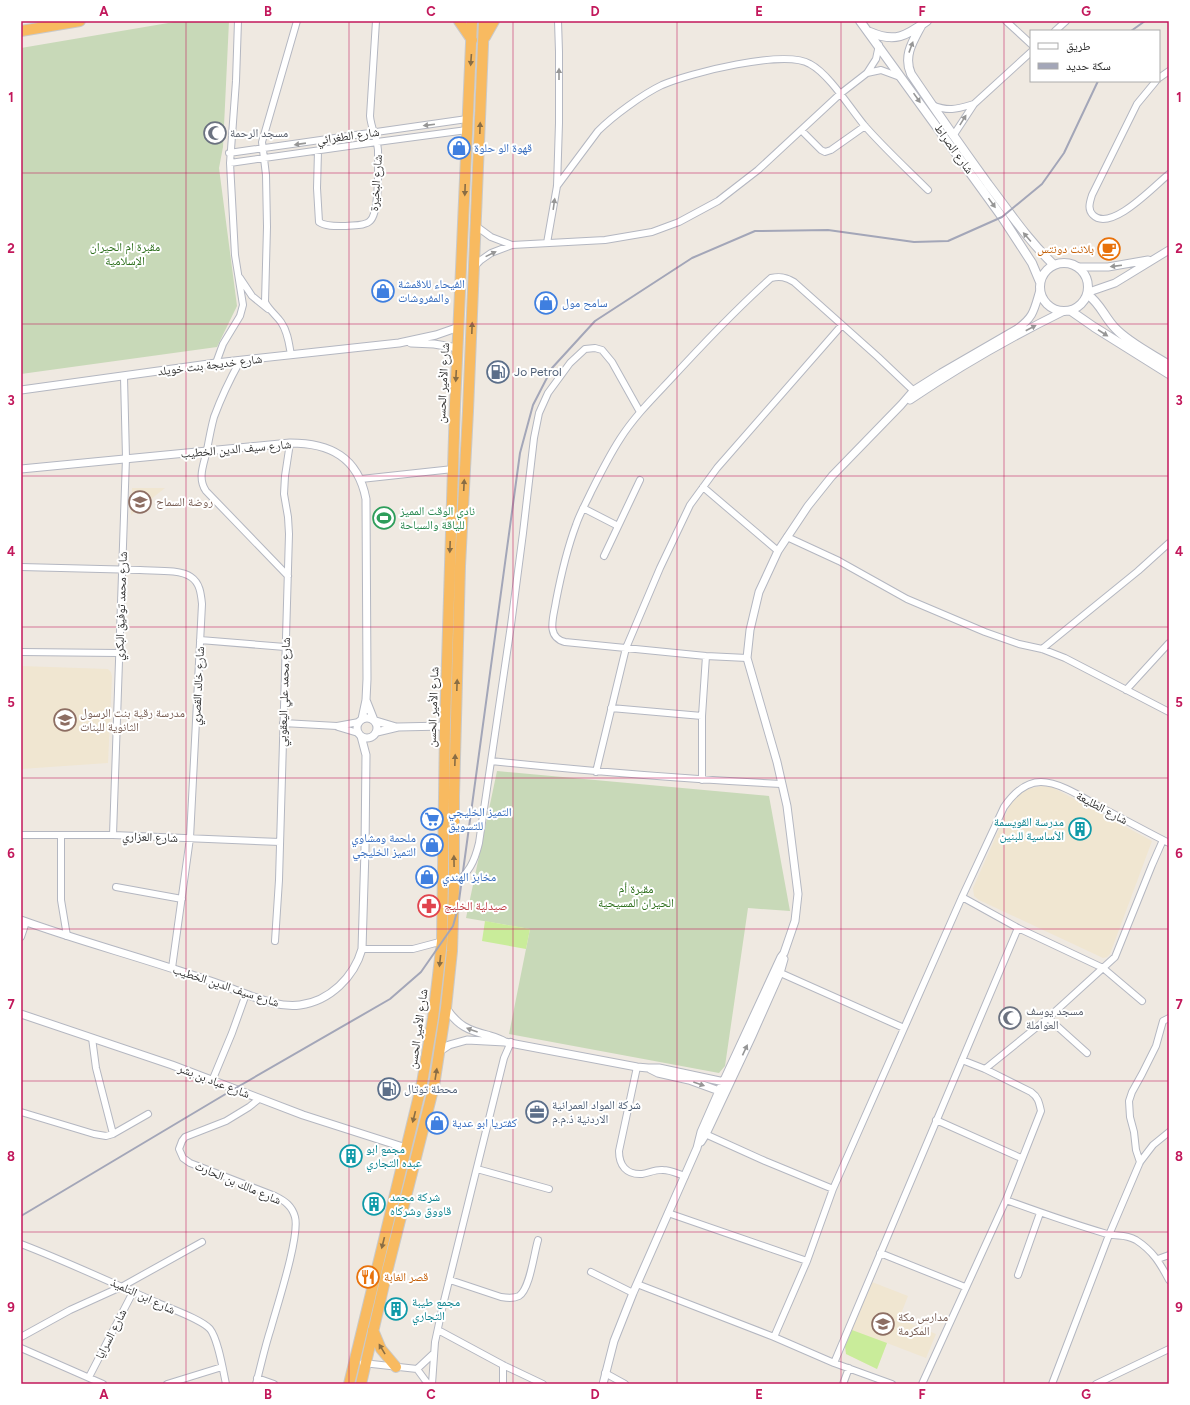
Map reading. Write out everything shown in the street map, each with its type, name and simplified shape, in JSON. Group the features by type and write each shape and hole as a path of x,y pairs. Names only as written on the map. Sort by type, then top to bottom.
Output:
{"highway":[{"path":"21,31 80,21"},
{"path":"459,21 472,40"},
{"name":"شارع الأمير الحسن","path":"349,1384 428,1054 442,941 445,726 453,469 472,21"},
{"name":"شارع الأمير الحسن","path":"361,1384 396,1233 434,1086 446,1008 453,935 454,796 460,566 484,21"},
{"path":"483,40 494,21"},
{"path":"373,1329 381,1349 396,1367"}],"main road":[{"name":"شارع الصراط","path":"860,21 879,45 1002,217 1032,262 1040,286"},
{"name":"شارع الصراط","path":"924,23 910,46 908,54 908,67 911,74 953,136 1023,232 1054,265"},
{"path":"868,31 881,37 894,38 900,37 924,23"},
{"path":"1063,263 1079,267 1088,280 1088,294 1084,302 1078,307 1068,311 1055,310 1043,299 1040,286 1043,275 1054,265 1063,263"},
{"path":"1088,294 1097,302 1115,328 1123,336 1169,365"},
{"path":"1068,311 1169,374"}],"street":[{"path":"216,363 223,344 240,316 243,300 238,276 235,247 229,154 236,81 238,21"},
{"path":"291,355 285,329 278,318 266,305 265,300 267,227 262,142 265,127 297,21"},
{"name":"شارع البخيرة","path":"318,151 317,188 319,222 329,226 362,225 369,222 373,218 377,203 377,142 371,125 371,100 376,21"},
{"path":"547,243 557,186 559,123 558,21"},
{"path":"1006,21 1030,43"},
{"path":"1056,30 1066,21"},
{"path":"474,267 491,253 512,245 605,240 652,232 679,222 718,201 758,170 802,131 840,94 867,73 876,59 879,45"},
{"path":"953,136 974,104 1030,53"},
{"path":"557,186 598,131 605,124 662,85 681,78 737,64 795,59 811,64 820,71 865,126 928,190"},
{"path":"867,73 881,70 902,78"},
{"path":"1160,77 1169,71"},
{"path":"1155,82 1141,98 1129,120 1092,195 1089,203 1089,209 1097,219 1109,219 1130,207 1169,174"},
{"path":"932,104 948,110 974,104"},
{"name":"شارع الطغرائي","path":"229,154 467,119"},
{"path":"802,131 820,150 825,152 831,150 865,126"},
{"name":"شارع الطغرائي","path":"230,163 467,130"},
{"path":"476,226 491,237 512,245"},
{"path":"1088,294 1132,274 1152,259 1169,250"},
{"path":"1079,267 1108,267 1152,259"},
{"path":"238,276 252,296 270,310"},
{"path":"747,658 706,656 565,642 558,640 552,632 562,570 574,529 583,508 621,438 640,412 713,333 771,278 788,278 916,392"},
{"path":"603,1384 614,1341 633,1293 726,1082 777,972 785,958 784,952 795,921 798,894 787,806 777,762 747,658 750,630 759,592 778,551 808,506 832,476 901,405 916,392 941,373 1027,322 1034,310 1040,286"},
{"path":"916,392 1018,336 1068,311"},
{"path":"596,772 626,648 690,505 717,468 842,325"},
{"name":"شارع خديجة بنت خويلد","path":"21,390 124,377 216,363 399,343 436,335 459,327"},
{"name":"شارع خديجة بنت خويلد","path":"399,343 434,344 458,348"},
{"path":"454,886 470,868 476,856 513,611 534,438 539,414 555,382 570,363 585,349 595,348 602,350 612,362 640,412"},
{"path":"240,361 215,416 201,478 202,486 248,536 288,576"},
{"name":"شارع محمد توفيق البكري","path":"113,835 118,653 126,458 124,377"},
{"name":"شارع سيف الدين الخطيب","path":"21,469 290,443 304,443 317,446 336,452 346,459 361,479 366,499 366,700 361,720"},
{"name":"شارع محمد علي اليعقوبي","path":"275,942 279,880 289,529 284,494 290,443"},
{"path":"361,479 453,469"},
{"path":"604,556 640,480"},
{"path":"703,487 778,551"},
{"path":"583,508 618,526"},
{"path":"787,537 839,561 907,598 985,632 1019,644 1042,649 1065,658 1169,712"},
{"path":"1042,649 1138,572 1169,543"},
{"name":"شارع خالد القصري","path":"21,567 122,569 174,572 190,576 195,580 200,589 202,597 190,838 172,968"},
{"path":"200,640 285,647"},
{"path":"1126,690 1169,643"},
{"path":"21,652 118,653"},
{"path":"702,780 702,716 706,656"},
{"name":"شارع سيف الدين الخطيب","path":"366,700 375,721"},
{"path":"611,708 702,716"},
{"path":"284,723 337,726 368,718 398,727 445,726"},
{"path":"360,735 357,727 361,720"},
{"path":"375,721 378,726 375,735"},
{"path":"337,726 366,738 398,727"},
{"name":"شارع سيف الدين الخطيب","path":"24,921 67,936 172,968 246,994 281,1004 300,1005 328,994 346,980 355,966 362,949 365,866 366,754 360,735"},
{"name":"شارع سيف الدين الخطيب","path":"366,754 375,735"},
{"path":"491,761 596,772 782,784"},
{"name":"شارع الطليعة","path":"962,897 1004,807 1012,796 1031,784 1042,782 1054,784 1166,842"},
{"name":"شارع العزاري","path":"21,835 113,835 280,842"},
{"path":"61,835 61,900 67,936"},
{"path":"985,1069 1048,1018 1115,957 1152,865 1166,842"},
{"path":"116,887 182,899"},
{"path":"774,1337 807,1261 833,1189 962,897 1018,928 1103,968 1142,1001"},
{"path":"21,937 24,921"},
{"path":"834,1363 1018,928"},
{"path":"362,949 413,949 442,941 453,935"},
{"path":"777,972 904,1028"},
{"path":"212,1081 246,994"},
{"path":"446,1008 456,1022 462,1026 508,1042"},
{"name":"شارع عباد بن بشر","path":"21,1014 172,1065 303,1115 406,1148"},
{"path":"1048,1018 1088,1053"},
{"path":"1140,1162 1136,1150 1134,1132 1130,1117 1129,1101 1132,1092 1156,1046 1163,1021 1169,1018"},
{"path":"92,1038 96,1068 113,1134"},
{"path":"440,1051 449,1045 467,1040 508,1042 637,1067 659,1068 726,1082"},
{"path":"432,1384 433,1354 438,1330 508,1042"},
{"path":"922,1384 1006,1200 1021,1158 1041,1111 1036,1096 1031,1092 985,1069 962,1060"},
{"path":"637,1067 619,1151 621,1163 625,1169 631,1173 643,1174 653,1170 669,1170 685,1176"},
{"path":"648,1068 658,1073 689,1080 722,1092"},
{"name":"شارع مالك بن الحارث","path":"256,1381 290,1255 296,1228 295,1218 291,1208 284,1200 190,1162 183,1158 179,1149 185,1137 226,1121 259,1099"},
{"path":"21,1112 94,1134 106,1136 113,1134 148,1114"},
{"path":"936,1120 1021,1158"},
{"path":"1052,1384 1109,1235 1140,1162 1153,1146 1169,1132"},
{"path":"704,1133 765,1161 833,1189"},
{"path":"477,1169 549,1190"},
{"path":"1006,1200 1109,1235 1118,1234 1136,1240 1158,1259 1169,1280"},
{"path":"1018,1275 1040,1212"},
{"path":"668,1213 807,1261"},
{"path":"450,1280 501,1297 509,1299 516,1297 524,1290 538,1240"},
{"path":"21,1337 70,1310 123,1286 202,1242"},
{"name":"شارع ابن التلميذ","path":"21,1244 74,1264 209,1327 214,1336 226,1384"},
{"path":"880,1253 965,1287"},
{"path":"1158,1259 1169,1255"},
{"path":"591,1272 633,1293"},
{"path":"637,1284 774,1337 834,1363 892,1384"},
{"name":"شارع السرايا","path":"89,1377 133,1292"},
{"path":"438,1330 542,1384"},
{"path":"21,1348 103,1384"},
{"path":"1096,1384 1169,1349"},
{"path":"417,1369 433,1354"},
{"path":"354,1362 417,1369 428,1384"},
{"path":"503,1365 503,1384"},
{"path":"167,1384 222,1367"},
{"path":"842,1384 848,1368"},
{"path":"605,1373 625,1384"},
{"path":"256,1381 274,1384"}],"shaded area":[{"name":"روضة السماح","path":"132,488 165,488 131,515"},
{"name":"مدرسة رقية بنت الرسول الثانوية للبنات","path":"21,666 108,669 111,672 108,763 21,769"},
{"path":"1042,786 1052,787 1152,841 1110,954 1107,957 1103,958 979,900 974,896 973,888 1013,798 1027,789"},
{"name":"مدارس مكة المكرمة","path":"872,1282 908,1296 899,1319 936,1334 926,1358 887,1343 877,1369 846,1354 845,1346"}],"green space":[{"name":"مقبرة ام الحيران الإسلامية","path":"180,21 229,21 223,147 219,168 237,306 217,347 21,374 21,48"},
{"name":"مقبرة أم الحيران المسيحية","path":"497,771 769,796 790,911 748,908 725,1066 719,1073 509,1034 530,929 466,918"},
{"path":"485,921 530,929 526,949 482,941"},
{"path":"852,1330 887,1343 877,1369 846,1354 845,1346"}],"railway":[{"path":"1132,30 1145,21"},
{"path":"21,1216 234,1089 390,999 421,972 453,926 458,908 520,453 533,405 552,368 595,321 692,258 755,231 828,230 914,242 948,241 1002,217 1042,184 1064,153 1098,82"}],"place":[{"name":"مسجد الرحمة","path":"215,133"},
{"name":"قهوة الو حلوة","path":"459,148"},
{"name":"بلانت دونتس","path":"1109,249"},
{"name":"الفيحاء للاقمشة والمفروشات","path":"383,291"},
{"name":"سامح مول","path":"546,303"},
{"name":"Jo Petrol","path":"498,372"},
{"name":"روضة السماح","path":"140,502"},
{"name":"نادي الوقت المميز للياقة والسباحة","path":"384,518"},
{"name":"مدرسة رقية بنت الرسول الثانوية للبنات","path":"65,720"},
{"name":"التميز الخليجي للتسويق","path":"432,819"},
{"name":"مدرسة القويسمة الأساسية للبنين","path":"1080,829"},
{"name":"ملحمة ومشاوي التميز الخليجي","path":"432,845"},
{"name":"مخابز الهندي","path":"427,877"},
{"name":"صيدلية الخليج","path":"429,906"},
{"name":"مسجد يوسف العواملة","path":"1010,1018"},
{"name":"محطة توتال","path":"389,1089"},
{"name":"شركة المواد العمرانية الاردنية ذ.م.م","path":"537,1112"},
{"name":"كفتريا ابو عدية","path":"437,1123"},
{"name":"مجمع ابو عبده التجاري","path":"351,1156"},
{"name":"شركة محمد قاووق وشركاه","path":"374,1204"},
{"name":"قصر الغابة","path":"368,1277"},
{"name":"مجمع طيبة التجاري","path":"396,1309"},
{"name":"مدارس مكة المكرمة","path":"883,1324"}]}
